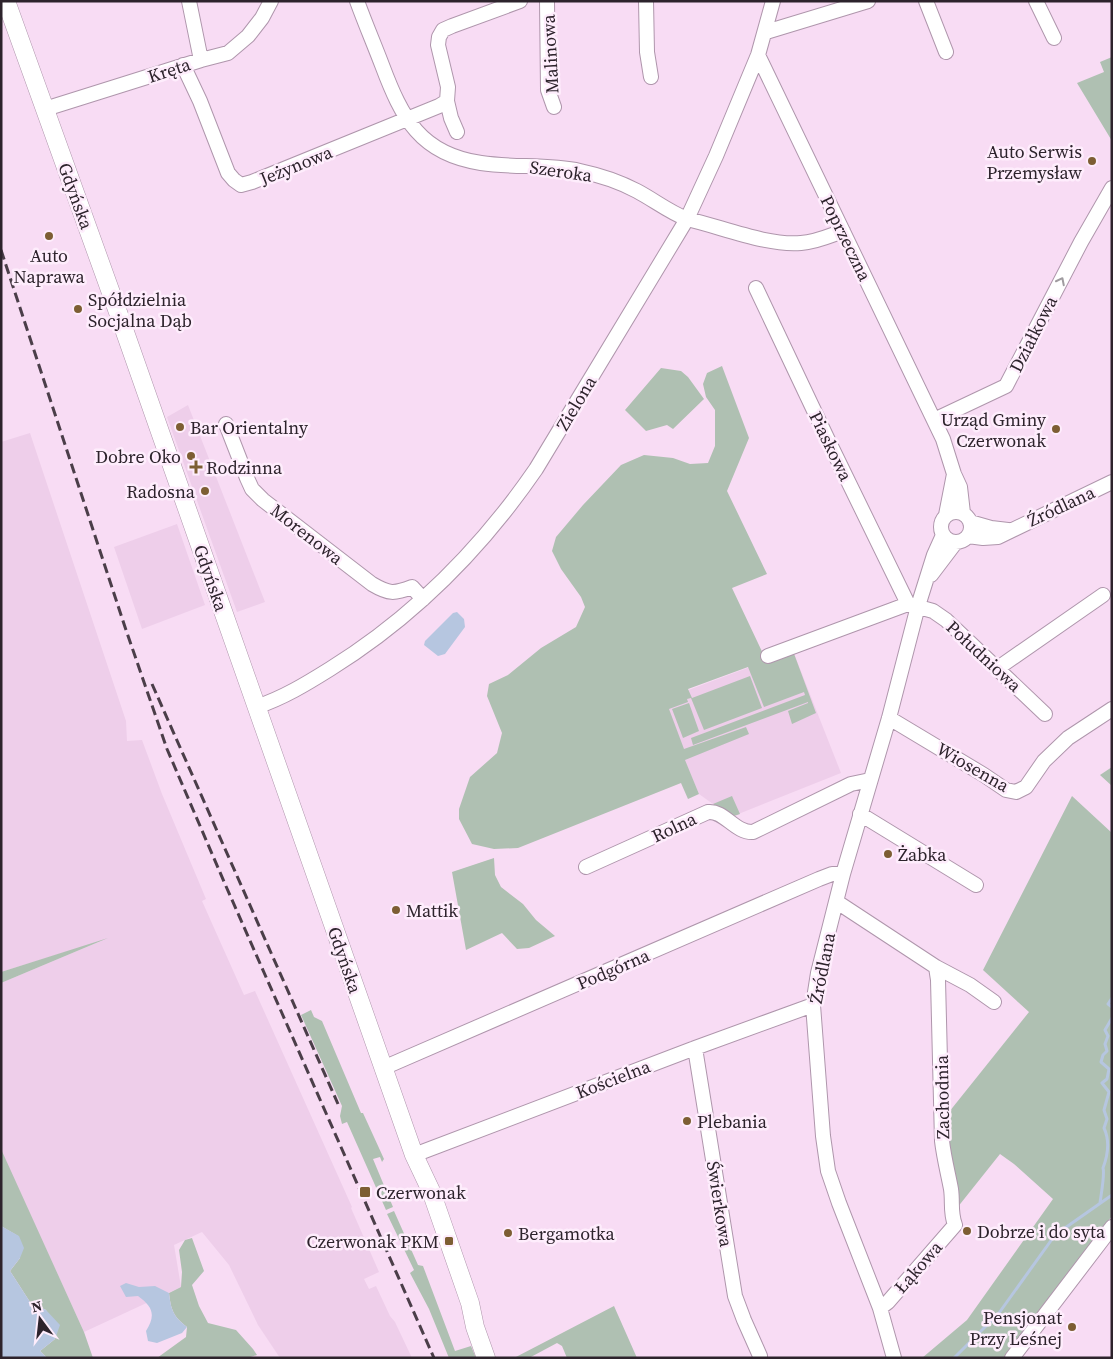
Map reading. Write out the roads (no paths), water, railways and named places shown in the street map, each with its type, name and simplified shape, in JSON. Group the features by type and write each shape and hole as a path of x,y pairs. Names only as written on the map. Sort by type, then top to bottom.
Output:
{"main road":[{"name":"Gdyńska","path":"6,1 414,1155 432,1191 470,1302 475,1327 486,1358"}],"street":[{"path":"188,1 201,60"},
{"name":"Kręta","path":"45,109 228,53 248,36 262,18 271,1"},
{"name":"Szeroka","path":"358,1 389,84 407,119 426,140 443,152 464,160 483,163 559,167 579,171 601,177 636,191 687,219 782,243 812,241 843,231"},
{"path":"457,132 446,101 448,87 438,45 439,37 443,30 520,1"},
{"name":"Malinowa","path":"547,1 548,90 554,106"},
{"path":"646,1 647,52 651,77"},
{"name":"Zielona","path":"256,707 281,698 341,662 382,633 454,569 484,538 520,492 536,469 687,219 758,56 773,1"},
{"path":"766,32 868,1"},
{"path":"926,1 946,52"},
{"path":"1036,1 1054,38"},
{"name":"Poprzeczna","path":"758,56 934,420"},
{"name":"Jeżynowa","path":"183,66 200,101 228,173 241,185 439,106 446,101"},
{"name":"Działkowa","path":"934,420 1006,386 1081,242 1112,188"},
{"name":"Piaskowa","path":"756,288 826,438 913,605"},
{"path":"934,420 949,454 971,529 962,539 948,540 943,535 941,524 946,515 954,474"},
{"name":"Morenowa","path":"226,424 246,478 252,489 263,500 372,584 390,592 397,592 412,587 423,598"},
{"name":"Źródlana","path":"927,579 962,539 998,537 1112,482"},
{"path":"946,515 954,512 967,518"},
{"name":"Źródlana","path":"967,518 991,528 1010,530"},
{"name":"Źródlana","path":"894,1358 880,1308 828,1171 822,1126 813,1005 818,974 843,874 889,718 913,605 927,579 934,555 943,535"},
{"path":"998,668 1103,595"},
{"path":"768,656 913,605"},
{"name":"Południowa","path":"913,605 934,610 1045,714"},
{"name":"Wiosenna","path":"889,718 1010,792 1016,792 1026,787 1044,762 1068,738 1112,709"},
{"name":"Rolna","path":"586,867 708,812 716,812 747,832 753,832 851,784 870,780"},
{"path":"860,814 976,885"},
{"name":"Podgórna","path":"383,1068 819,879 832,874 843,874"},
{"path":"836,902 936,967 970,985 994,1002"},
{"name":"Zachodnia","path":"936,967 939,990 942,1141 945,1166 951,1188 951,1214 955,1225"},
{"name":"Kościelna","path":"414,1155 813,1005"},
{"name":"Świerkowa","path":"695,1048 736,1296 760,1356"},
{"name":"Łąkowa","path":"880,1308 888,1302 955,1225"},
{"path":"1012,1358 1112,1227"}],"water":[{"path":"457,612 464,619 465,627 445,654 438,656 424,645 425,641 453,613"},
{"path":"1,1226 19,1236 24,1248 20,1258 10,1271 30,1302 46,1310 60,1325 55,1339 40,1351 47,1358 1,1358"},
{"path":"126,1283 139,1287 155,1286 169,1293 174,1312 187,1327 182,1333 157,1343 148,1341 146,1331 152,1316 150,1308 138,1296 126,1297 120,1286"}],"waterway":[{"path":"1112,998 1108,1004 1112,1007"},
{"path":"1100,1203 1103,1168 1108,1148 1104,1128 1107,1119 1104,1110 1109,1092 1102,1083 1107,1079 1109,1069 1101,1062 1103,1055 1107,1051 1105,1044 1108,1036 1105,1030 1112,1018"},
{"path":"954,1358 999,1313 1055,1235 1112,1195"}],"railway":[{"path":"1,250 167,749 434,1358"},
{"path":"152,684 338,1104"}],"place":[{"name":"Auto Serwis Przemysław","path":"1092,161"},
{"name":"Auto Naprawa","path":"49,236"},
{"name":"Spółdzielnia Socjalna Dąb","path":"78,309"},
{"name":"Bar Orientalny","path":"180,427"},
{"name":"Urząd Gminy Czerwonak","path":"1056,429"},
{"name":"Dobre Oko","path":"191,456"},
{"name":"Rodzinna","path":"196,467"},
{"name":"Radosna","path":"205,491"},
{"name":"Żabka","path":"888,854"},
{"name":"Mattik","path":"396,910"},
{"name":"Plebania","path":"687,1121"},
{"name":"Czerwonak","path":"365,1192"},
{"name":"Dobrze i do syta","path":"967,1231"},
{"name":"Bergamotka","path":"508,1233"},
{"name":"Czerwonak PKM","path":"449,1241"},
{"name":"Pensjonat Przy Leśnej","path":"1072,1327"}]}
